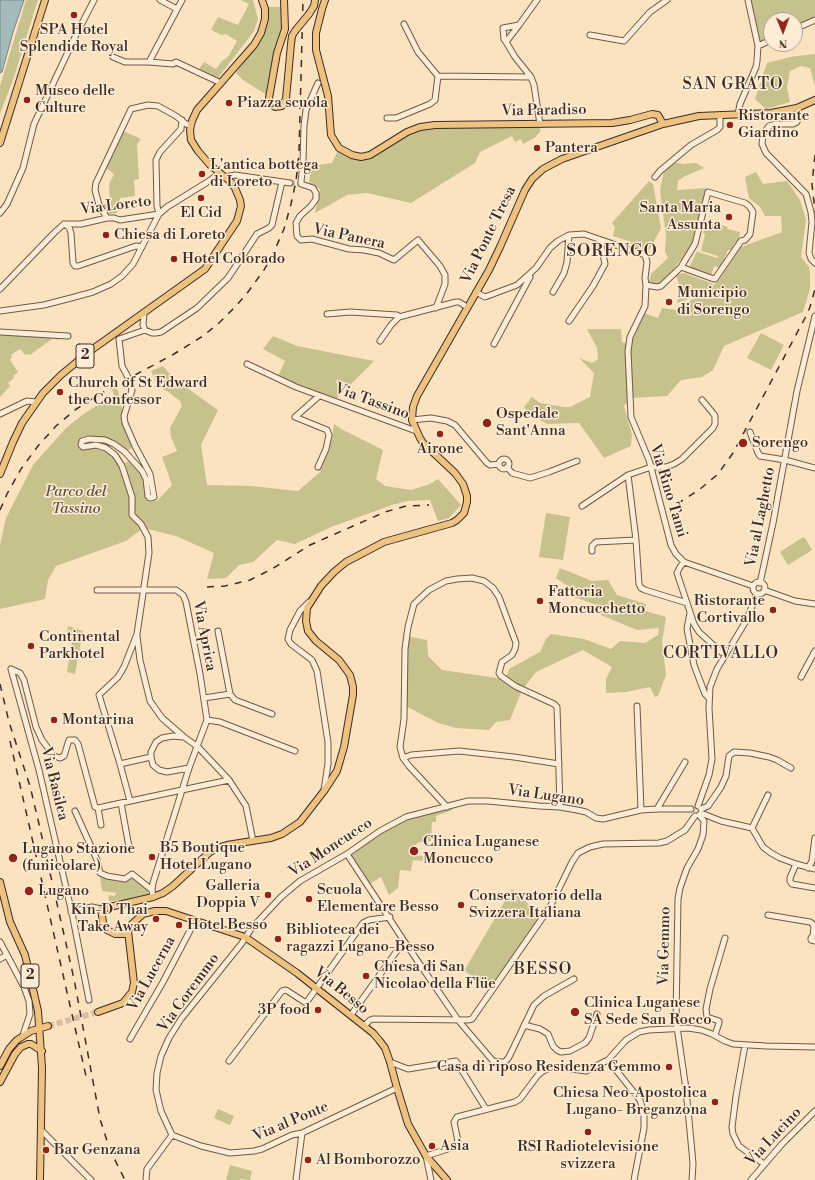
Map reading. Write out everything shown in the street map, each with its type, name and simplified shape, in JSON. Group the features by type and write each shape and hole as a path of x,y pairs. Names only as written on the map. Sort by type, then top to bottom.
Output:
{"main road":[{"path":"0,143 45,0"},
{"path":"190,125 198,110 254,45 261,33 265,19 265,8 262,0"},
{"path":"284,0 284,29 277,53 269,98 270,103 276,107 282,106 286,99 291,44 295,31 309,14 315,0"},
{"name":"Via Paradiso","path":"325,0 315,47 328,96 330,132 335,144 347,153 356,156 366,156 375,153 401,135 420,127 442,124 623,122 652,114 658,115 663,124"},
{"name":"Via Ponte Tresa","path":"309,602 334,572 346,562 384,542 457,520 465,509 467,496 466,490 460,478 423,443 412,420 412,410 417,396 500,248 525,190 537,174 548,165 562,159 663,124 691,117 771,113 797,108 815,100"},
{"name":"2","path":"0,474 22,423 36,402 61,375 205,269 237,221 240,213 240,200 235,188 223,175 203,158 193,145 190,134 190,125"},
{"path":"98,1012 122,1003 132,992 134,983 128,934 115,934 107,930 103,923 102,909 153,897 163,893 174,886 210,852 217,848 282,834 300,822 324,791 337,771 344,747 353,687 350,676 339,660 316,641 308,631 305,617 309,602"},
{"name":"2","path":"0,882 10,922 25,955 36,1002 40,1028 42,1051 40,1180"},
{"name":"Via Besso","path":"128,934 128,930 143,914 155,911 173,913 245,937 317,988 364,1026 385,1048 408,1124 426,1156 447,1180"},
{"path":"0,1066 9,1049 23,1035 48,1026"},
{"path":"0,1082 15,1054 22,1047 31,1044 42,1051"}],"street":[{"path":"0,213 7,204 23,168 37,118 94,0"},
{"path":"160,0 177,9"},
{"path":"149,62 182,0"},
{"path":"506,42 537,0"},
{"path":"590,35 624,41 650,12 667,0"},
{"path":"738,115 740,104 756,67 758,46 748,0"},
{"path":"803,25 815,20"},
{"path":"387,118 396,118 430,104 435,100 438,76 418,52 404,24"},
{"path":"519,25 503,28 506,42 515,57 531,77 540,124"},
{"path":"758,46 763,44"},
{"path":"113,57 125,62 173,64 176,62 221,83"},
{"path":"438,76 531,77"},
{"name":"Via Panera","path":"318,83 306,110 301,184 314,188 316,199 300,216 296,223 297,236 301,240 312,239 349,249 371,251 394,260 418,240 440,266 445,275 445,284 436,308"},
{"path":"107,218 99,205 95,190 96,183 131,108 148,104 158,106 190,125"},
{"path":"797,108 799,116 798,121 793,124 777,124 769,126 763,134 762,144 766,153 806,194 812,222 809,253 810,258 815,263"},
{"path":"655,177 691,145 717,130 720,126 720,115"},
{"name":"Via Loreto","path":"0,289 64,224 81,224 107,218 120,220 159,214 157,206 156,160 160,152 180,129 182,120"},
{"path":"0,311 44,305 93,292 111,284 122,276 133,264 159,214 167,206 206,183 223,175 235,175 290,183"},
{"path":"119,339 145,330 156,333 161,332 197,308 228,278 256,234 269,228 272,224 282,182"},
{"path":"646,285 657,287 661,286 681,267 695,244 708,192 745,203 750,206 753,212 750,234 745,240 741,241 715,278 711,278 681,267"},
{"path":"64,224 69,227 71,233 75,266 136,246 142,247"},
{"path":"494,344 532,272 550,248 558,241 569,235 584,234 600,240 605,264 593,286 569,321"},
{"path":"553,292 566,267 569,235"},
{"name":"Via Rino Tami","path":"600,240 645,255 647,262 644,278 646,285 643,311 630,338 628,351 631,417 649,460 671,545 676,554 684,562"},
{"path":"476,292 485,297 498,293 517,285 532,272"},
{"path":"380,341 390,325 399,317 459,302 467,307"},
{"path":"327,314 350,312 392,313 397,314 399,317"},
{"path":"144,313 143,325 145,330"},
{"name":"Via al Laghetto","path":"760,583 785,460 794,403 815,316"},
{"path":"0,332 68,336"},
{"path":"115,334 119,339 122,366 130,381 132,390 124,416 125,424 150,474 154,494 152,498 148,496 146,479 142,471 125,452 106,440 89,439 82,441 81,445 96,445 106,448 115,455 122,466 132,497 132,515 141,524 148,537 150,553 137,634 118,677 98,695 130,801"},
{"name":"Via Tassino","path":"247,364 296,388 416,431"},
{"name":"Via Tassino","path":"318,467 326,449 329,435 327,430 295,417 319,396"},
{"path":"582,506 628,475 651,467 666,467 682,459 713,428 715,424 715,416 702,400"},
{"path":"0,414 26,401 36,402"},
{"path":"412,420 431,418 448,421 455,425 487,463 490,465 499,464 501,460 506,459 509,462 507,467"},
{"path":"750,432 759,456 785,460 815,468"},
{"path":"499,464 503,468 507,467 512,473 530,478 549,472 576,460"},
{"path":"628,475 636,540 639,584 641,588 687,602"},
{"path":"592,551 592,546 596,542 636,540"},
{"path":"725,654 699,632 694,624 677,573 684,562 753,586"},
{"path":"447,807 409,766 403,758 400,747 404,719 405,651 408,627 414,604 429,590 441,584 457,579 472,578 488,583 493,588 499,597 516,643 512,655 502,662 499,673 504,679 534,696 554,704 557,707 560,807"},
{"path":"753,586 760,583 764,586 764,590"},
{"path":"753,586 753,591 757,594"},
{"name":"Via Aprica","path":"97,590 176,590 183,594 186,602 207,720"},
{"path":"757,594 762,593 764,590"},
{"path":"764,590 795,601 815,604"},
{"path":"699,812 712,759 709,698 712,679 725,654 746,621 757,594"},
{"path":"309,602 300,611 290,630 288,639 291,644 312,660 317,671 328,742 328,764 324,791"},
{"path":"690,612 687,629 689,642 698,677 705,694 709,698"},
{"name":"Via Aprica","path":"218,631 230,694"},
{"path":"137,634 140,660 150,701 162,718 198,747 229,780 246,806 253,841"},
{"path":"801,677 815,651"},
{"name":"Via Basilea","path":"89,1000 72,912 39,770 11,669 20,673 24,680 36,727 42,740 54,756 60,758 64,756 69,740 75,740 80,749 95,807 98,808"},
{"path":"204,698 230,694 235,700 272,714"},
{"path":"637,706 641,810"},
{"path":"153,897 153,883 189,768 207,720 220,722 295,751"},
{"path":"184,737 172,736 162,738 156,742 151,752 151,757 153,765 159,770 167,772 189,768"},
{"path":"403,758 411,755 459,751 559,764"},
{"path":"364,1026 370,1020 472,1019 550,907 578,853 590,847 603,844 659,843 673,838 685,830 699,812 708,806 721,787 726,776 729,756 734,752 750,753 769,757 791,768"},
{"path":"120,764 151,757"},
{"path":"657,809 685,762"},
{"path":"101,825 98,808 229,780"},
{"path":"752,828 768,795"},
{"name":"Via Lugano","path":"447,807 478,800 560,807 581,811 596,818 603,819 641,810 691,809 692,814 699,812"},
{"path":"121,803 129,847"},
{"name":"Via Moncucco","path":"245,937 280,898 300,881 347,854 380,831 406,817 447,807"},
{"path":"75,812 97,860 100,873 107,876 125,879 132,874 152,890"},
{"path":"699,812 721,821 752,828 763,847 771,853 796,864 815,869"},
{"name":"Via Gemmo","path":"692,1180 693,1164 686,1089 676,1028 678,899 687,868 698,849 703,835 704,821 699,812"},
{"path":"808,868 812,861 815,838"},
{"path":"347,854 458,1020 493,1061 505,1062 509,1057 534,1005 544,996 574,978"},
{"path":"796,864 790,878 792,884 815,888"},
{"path":"72,912 92,907 102,909"},
{"path":"768,915 810,922 814,927 813,936 811,938 815,941"},
{"path":"230,1061 283,990 288,990 306,1003 364,923 369,920 390,918"},
{"name":"Via Lucerna","path":"130,1039 163,982 195,921"},
{"name":"Via Coremmo","path":"172,1135 161,1111 156,1090 157,1073 161,1056 169,1038 181,1018 245,937"},
{"path":"714,1035 719,1023 718,1021 707,1017 706,1009 710,989 725,938"},
{"path":"351,1016 404,941"},
{"path":"0,942 24,987 29,1001 30,1014 23,1035"},
{"path":"0,959 7,955"},
{"path":"524,1025 540,1029 548,1034 553,1046 557,1050 561,1052 570,1051 584,1043 588,1038 597,1014"},
{"path":"431,1180 426,1156 454,1147 458,1142 454,1122 457,1117 515,1102 520,1099 538,1075 550,1068 586,1071 608,1060 626,1040 639,1032 676,1028 701,1030 725,1041 745,1045 815,1047"},
{"path":"745,1045 736,1096 732,1127 733,1134 739,1146 764,1164"},
{"path":"608,1060 640,1100 644,1114 643,1135 634,1180"},
{"path":"390,1062 408,1069 456,1061 486,1109"},
{"name":"Via al Ponte","path":"172,1135 201,1146 230,1153 262,1149 292,1135 302,1133 397,1088"},
{"name":"Via Lucino","path":"751,1180 764,1164 815,1111"},
{"path":"41,1130 91,1180"},
{"path":"298,1180 302,1133"},
{"path":"146,1180 147,1169 172,1135"}],"green space":[{"path":"26,0 38,0 14,77 0,114 0,86"},
{"path":"241,0 253,0 258,19 254,31 218,78 199,69 204,62 216,69 222,61 228,57 237,41 226,34 222,35 211,30 218,17 238,25 249,4"},
{"path":"749,0 815,0 815,20 803,25 803,12 763,12 763,44 758,46"},
{"path":"267,7 281,7 282,30 267,95 243,80 236,73 263,36 267,24"},
{"path":"815,54 815,86 810,68 801,66 790,71 787,87 790,102 766,109 755,99 767,63 790,57"},
{"path":"540,124 540,132 534,138 523,144 521,139 515,142 512,136 480,152 475,163 411,203 367,193 347,195 315,213 320,189 309,184 311,166 332,163 339,148 361,157 420,127"},
{"path":"123,131 141,139 137,144 139,179 134,180 135,196 120,198 117,213 107,214 102,205 110,203 109,184 114,174 105,167"},
{"path":"673,162 683,164 696,163 704,168 685,176 678,181 677,190 706,188 693,245 663,282 653,284 649,282 651,274 668,258 665,252 666,236 660,191 664,170"},
{"path":"756,172 763,184 787,181 800,200 806,220 801,257 809,267 810,275 810,289 803,312 724,346 713,370 702,377 681,380 667,396 632,398 624,406 632,435 631,446 604,458 579,423 547,424 537,418 531,418 524,407 532,397 540,403 570,407 590,397 594,373 579,358 592,363 598,359 597,348 587,329 621,329 622,342 631,345 644,313 658,318 662,308 677,310 697,296 677,303 680,288 676,275 684,273 713,284 705,291 717,283 741,247 782,232 781,216 765,216 760,207 749,198 745,177"},
{"path":"649,181 653,184 661,228 648,253 630,247 631,242 613,236 615,227 612,223"},
{"path":"707,221 728,227 727,229 740,232 739,240 737,243 735,242 731,250 728,250 720,268 714,266 711,277 689,268 697,251 717,258 718,256 701,251 705,234 703,233"},
{"path":"761,333 784,345 771,370 747,358"},
{"path":"0,334 63,338 57,340 52,339 30,355 25,355 20,349 11,355 12,357 10,360 18,372 13,376 14,378 8,383 10,386 0,397"},
{"path":"273,336 297,346 374,361 335,400 277,378 285,361 263,349"},
{"name":"Parco del Tassino","path":"163,366 173,378 218,410 201,445 207,485 251,486 298,491 320,472 332,438 334,424 383,450 376,479 385,486 411,490 430,484 438,479 461,505 449,518 438,521 430,500 407,501 331,527 295,544 277,540 253,562 239,565 226,578 207,579 214,553 176,536 143,528 126,541 56,566 48,580 45,599 0,609 0,545 6,518 33,465 66,428 85,413 114,395 112,389 117,387 124,416 135,446 125,452 114,444 89,439 81,445 96,445 115,455 131,488 125,463 131,460 145,482 148,502 157,501 172,485 162,457 177,451 171,437 170,428 182,406 180,401 167,391 158,387 151,371"},
{"path":"546,513 570,517 563,560 539,557"},
{"path":"803,537 812,550 788,565 780,552"},
{"path":"560,568 592,581 608,580 617,595 646,604 646,611 666,617 662,642 666,675 658,696 655,697 650,687 626,692 606,693 606,679 612,667 583,650 536,672 522,690 510,720 496,722 489,730 456,728 438,723 404,705 406,636 427,640 428,656 442,670 503,679 508,673 509,669 540,652 546,639 551,634 584,639 611,649 620,641 645,643 658,635 659,628 637,630 601,615 602,607 574,597 573,590 556,578"},
{"path":"68,626 83,631 75,674 67,672 72,641 66,640"},
{"path":"447,807 453,810 436,816 436,822 432,822 431,841 419,842 413,847 410,855 423,856 423,861 413,860 411,871 400,870 398,888 389,895 381,877 368,885 347,854 406,817"},
{"path":"100,876 128,880 131,876 149,891 148,894 124,900 109,901 108,895 114,896 117,893 102,891"},
{"path":"512,889 541,915 491,988 464,971"},
{"path":"218,1109 234,1116 230,1125 214,1118"},
{"path":"230,1165 252,1171 250,1180 226,1180"}],"water":[{"path":"0,0 24,0 2,72 0,73"}],"tunnel":[{"path":"290,183 301,184"},
{"path":"48,1026 98,1012"}],"railway":[{"path":"0,510 21,469 38,446 56,426 75,410 98,395 174,354 203,336 236,306 264,270 284,229 296,181 299,153 303,0"},
{"path":"815,155 812,184 815,212"},
{"path":"677,504 699,490 718,474 733,453 805,318 815,289"},
{"path":"207,587 225,586 250,580 272,569 310,545 385,512 406,506 429,505"},
{"path":"0,684 9,722 30,786 39,824 74,979 100,1119 110,1150 125,1180"},
{"path":"10,741 86,1076"}],"place":[{"name":"SPA Hotel Splendide Royal","path":"74,15"},
{"name":"Museo delle Culture","path":"27,100"},
{"name":"Piazza scuola","path":"229,103"},
{"name":"Ristorante Giardino","path":"730,125"},
{"name":"Pantera","path":"537,148"},
{"name":"L'antica bottega di Loreto","path":"202,174"},
{"name":"El Cid","path":"201,198"},
{"name":"Santa Maria Assunta","path":"729,217"},
{"name":"Chiesa di Loreto","path":"106,235"},
{"name":"Hotel Colorado","path":"174,259"},
{"name":"Municipio di Sorengo","path":"669,302"},
{"name":"Church of St Edward the Confessor","path":"60,392"},
{"name":"Ospedale Sant'Anna","path":"487,423"},
{"name":"Airone","path":"440,434"},
{"name":"Sorengo","path":"743,443"},
{"name":"Fattoria Moncucchetto","path":"540,601"},
{"name":"Ristorante Cortivallo","path":"773,610"},
{"name":"Continental Parkhotel","path":"31,646"},
{"name":"Montarina","path":"54,720"},
{"name":"Clinica Luganese Moncucco","path":"414,851"},
{"name":"B5 Boutique Hotel Lugano","path":"152,857"},
{"name":"Lugano Stazione (funicolare)","path":"13,858"},
{"name":"Lugano","path":"29,891"},
{"name":"Galleria Doppia V","path":"268,895"},
{"name":"Scuola Elementare Besso","path":"309,899"},
{"name":"Conservatorio della Svizzera Italiana","path":"461,905"},
{"name":"Kin-D Thai Take Away","path":"156,919"},
{"name":"Hotel Besso","path":"179,925"},
{"name":"Biblioteca dei ragazzi Lugano-Besso","path":"278,939"},
{"name":"Chiesa di San Nicolao della Flüe","path":"366,976"},
{"name":"3P food","path":"318,1010"},
{"name":"Clinica Luganese SA Sede San Rocco","path":"575,1012"},
{"name":"Casa di riposo Residenza Gemmo","path":"669,1067"},
{"name":"Chiesa Neo-Apostolica Lugano- Breganzona","path":"715,1102"},
{"name":"RSI Radiotelevisione svizzera","path":"588,1132"},
{"name":"Asia","path":"432,1146"},
{"name":"Bar Genzana","path":"46,1150"},
{"name":"Al Bomborozzo","path":"308,1160"}],"district":[{"name":"SAN GRATO","path":"733,85"},
{"name":"SORENGO","path":"612,252"},
{"name":"CORTIVALLO","path":"721,654"},
{"name":"BESSO","path":"543,970"}]}
